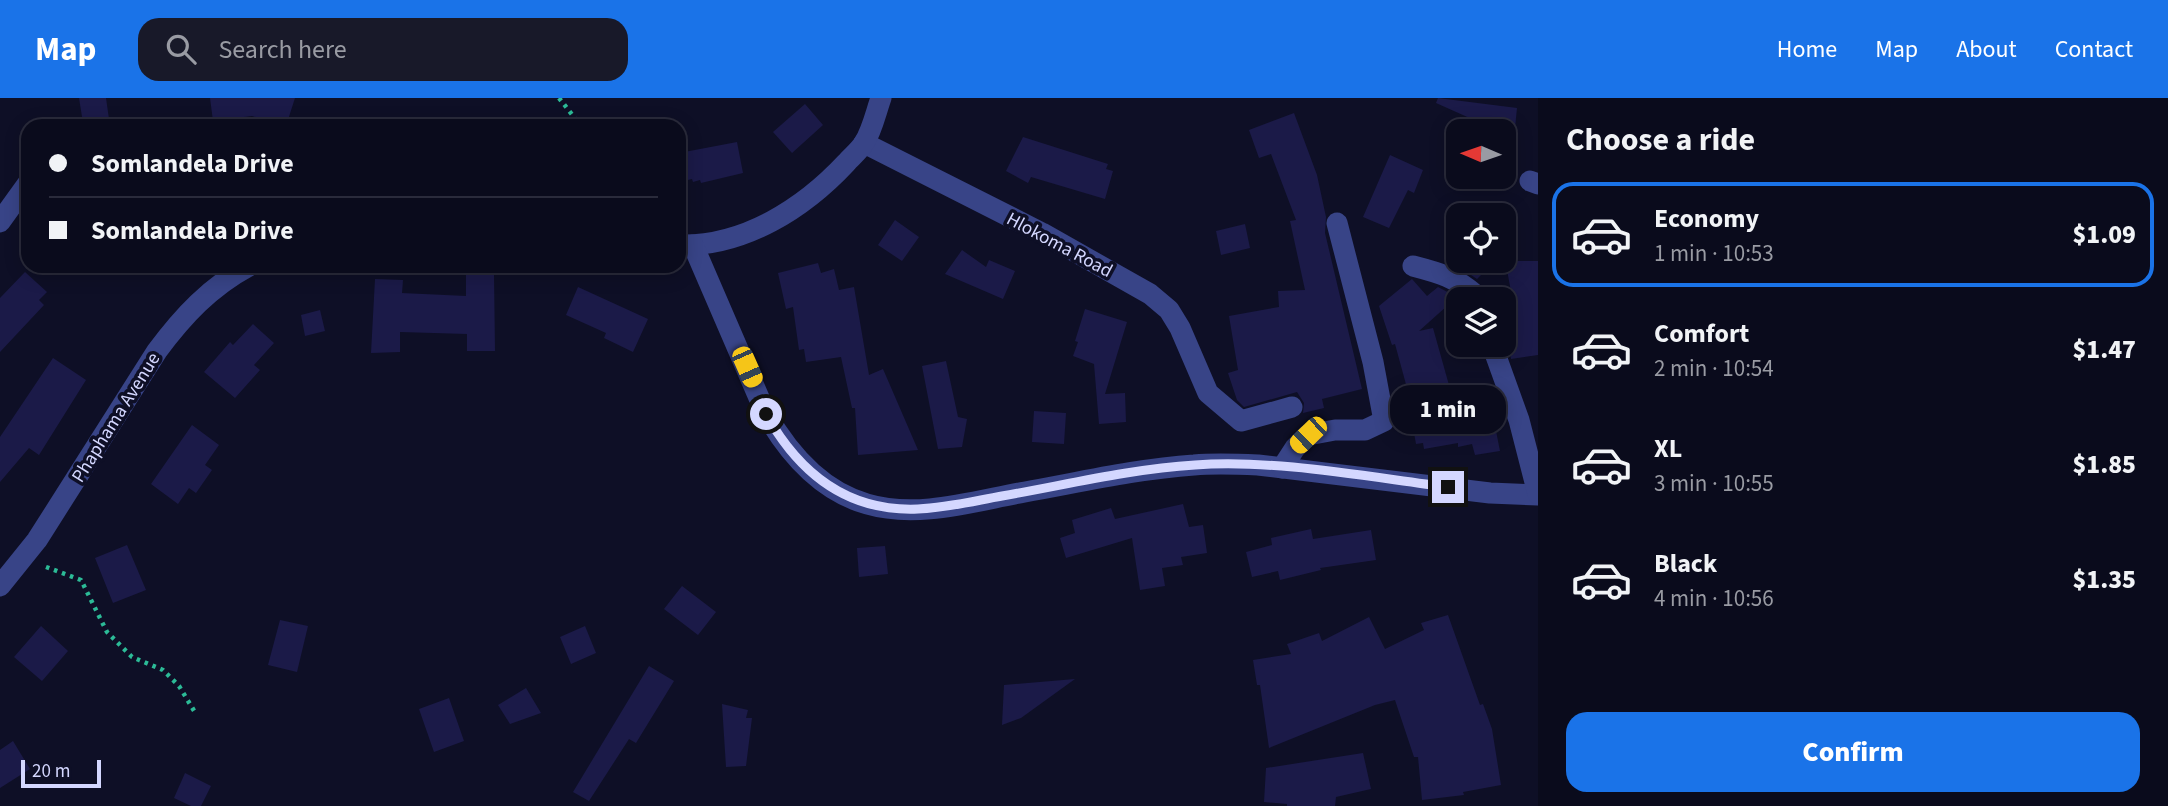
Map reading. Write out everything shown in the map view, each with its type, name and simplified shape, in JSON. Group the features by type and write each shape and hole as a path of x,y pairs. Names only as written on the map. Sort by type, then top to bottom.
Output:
{"street":[{"path":"881,98 864,143 824,187 787,214 739,235 686,245 781,440 806,468 845,496 867,504 916,509 1194,465 1258,465 1490,493 1538,494 1518,420 1496,357"},
{"name":"Hlokoma Road","path":"864,143 1042,233 1150,294 1169,310 1180,328 1208,393 1241,421 1292,407"},
{"path":"0,222 21,193"},
{"path":"1282,468 1295,448 1308,435 1335,430 1365,430 1384,421 1373,362 1336,223"},
{"path":"1413,266 1443,273 1467,287"},
{"name":"Phaphama Avenue","path":"0,586 37,540 157,351 222,273"}],"path":[{"path":"559,98 576,119"},
{"path":"37,540 47,569 81,580 107,632 132,657 163,670 178,686 196,714"}],"building":[{"path":"79,98 106,98 109,119 82,119"},
{"path":"210,98 295,98 288,119 262,119 252,116 213,119"},
{"path":"1438,98 1517,108 1516,119 1472,119 1436,103"},
{"path":"805,104 823,125 792,153 773,132"},
{"path":"1294,113 1317,175 1326,217 1325,233 1362,389 1322,399 1324,408 1303,413 1304,403 1297,392 1244,407 1237,400 1228,373 1238,370 1229,316 1279,307 1278,291 1305,290 1290,221 1296,220 1271,154 1259,158 1249,130"},
{"path":"1023,137 1108,164 1106,169 1113,171 1105,199 1031,177 1028,183 1006,171"},
{"path":"737,142 743,173 701,183 700,180 686,180 686,152"},
{"path":"1390,155 1423,170 1414,193 1408,190 1389,228 1363,217"},
{"path":"895,220 919,237 902,261 878,245"},
{"path":"1245,224 1250,248 1221,255 1216,231"},
{"path":"962,250 986,267 989,260 1015,271 1003,299 945,274"},
{"path":"1516,261 1538,261 1538,355 1511,359 1516,357 1516,287 1510,287 1508,273 1516,273"},
{"path":"818,263 821,273 834,269 839,290 854,287 869,375 883,369 918,450 858,455 855,408 852,408 841,357 806,362 804,349 799,350 793,307 786,309 778,273"},
{"path":"24,273 47,292 39,300 44,305 0,352 0,298"},
{"path":"1468,273 1481,273 1477,279"},
{"path":"494,274 495,351 467,351 467,334 400,332 400,352 371,353 375,279 403,280 402,293 466,296 466,275"},
{"path":"1412,279 1427,296 1438,287 1446,291 1446,307 1419,331 1433,328 1454,403 1476,399 1476,403 1490,401 1500,451 1475,455 1472,444 1458,447 1458,443 1424,449 1423,443 1416,444 1412,422 1416,421 1395,344 1392,345 1379,306"},
{"path":"578,287 648,319 633,352 604,338 606,333 566,315"},
{"path":"1085,309 1127,322 1105,394 1125,393 1126,422 1099,424 1094,364 1073,356"},
{"path":"320,310 325,331 305,336 301,315"},
{"path":"253,324 274,343 254,365 260,370 235,398 204,372 230,342 233,345"},
{"path":"53,358 86,380 39,455 29,448 0,482 0,437"},
{"path":"946,361 958,417 967,419 962,447 938,449 922,366"},
{"path":"1034,411 1066,413 1064,444 1032,442"},
{"path":"192,425 219,445 205,465 212,470 196,493 189,488 178,504 151,484"},
{"path":"1183,504 1189,527 1203,525 1207,553 1181,557 1183,565 1162,568 1165,586 1140,590 1132,538 1066,558 1060,538 1075,533 1072,520 1111,508 1115,519"},
{"path":"1311,529 1313,539 1371,530 1376,560 1320,568 1321,570 1280,580 1278,571 1252,577 1246,552 1272,545 1271,538"},
{"path":"127,545 146,590 113,603 95,558"},
{"path":"885,546 888,574 859,577 857,548"},
{"path":"682,586 716,612 698,635 664,609"},
{"path":"1448,615 1480,705 1483,704 1492,729 1501,785 1463,792 1464,795 1422,800 1418,757 1414,757 1395,700 1375,705 1269,748 1260,685 1257,685 1253,660 1291,654 1287,644 1319,633 1322,641 1369,617 1385,649 1424,630 1421,623"},
{"path":"280,620 308,626 297,672 268,665"},
{"path":"41,626 68,651 42,681 14,657"},
{"path":"585,626 596,653 571,664 560,637"},
{"path":"649,666 674,681 636,743 629,739 589,801 573,792"},
{"path":"1075,679 1021,718 1002,725 1004,685"},
{"path":"526,688 541,713 510,724 498,705"},
{"path":"449,698 464,741 434,752 419,709"},
{"path":"722,704 748,710 746,718 752,718 746,766 726,767"},
{"path":"13,741 30,769 0,788 0,750"},
{"path":"1363,753 1371,789 1336,797 1335,806 1287,806 1264,802 1266,768"},
{"path":"185,773 211,786 201,806 191,806 174,798"}],"route":[{"path":"766,414 781,440 806,468 824,483 845,496 867,504 891,508 931,508 1194,465 1258,465 1448,487"}]}
